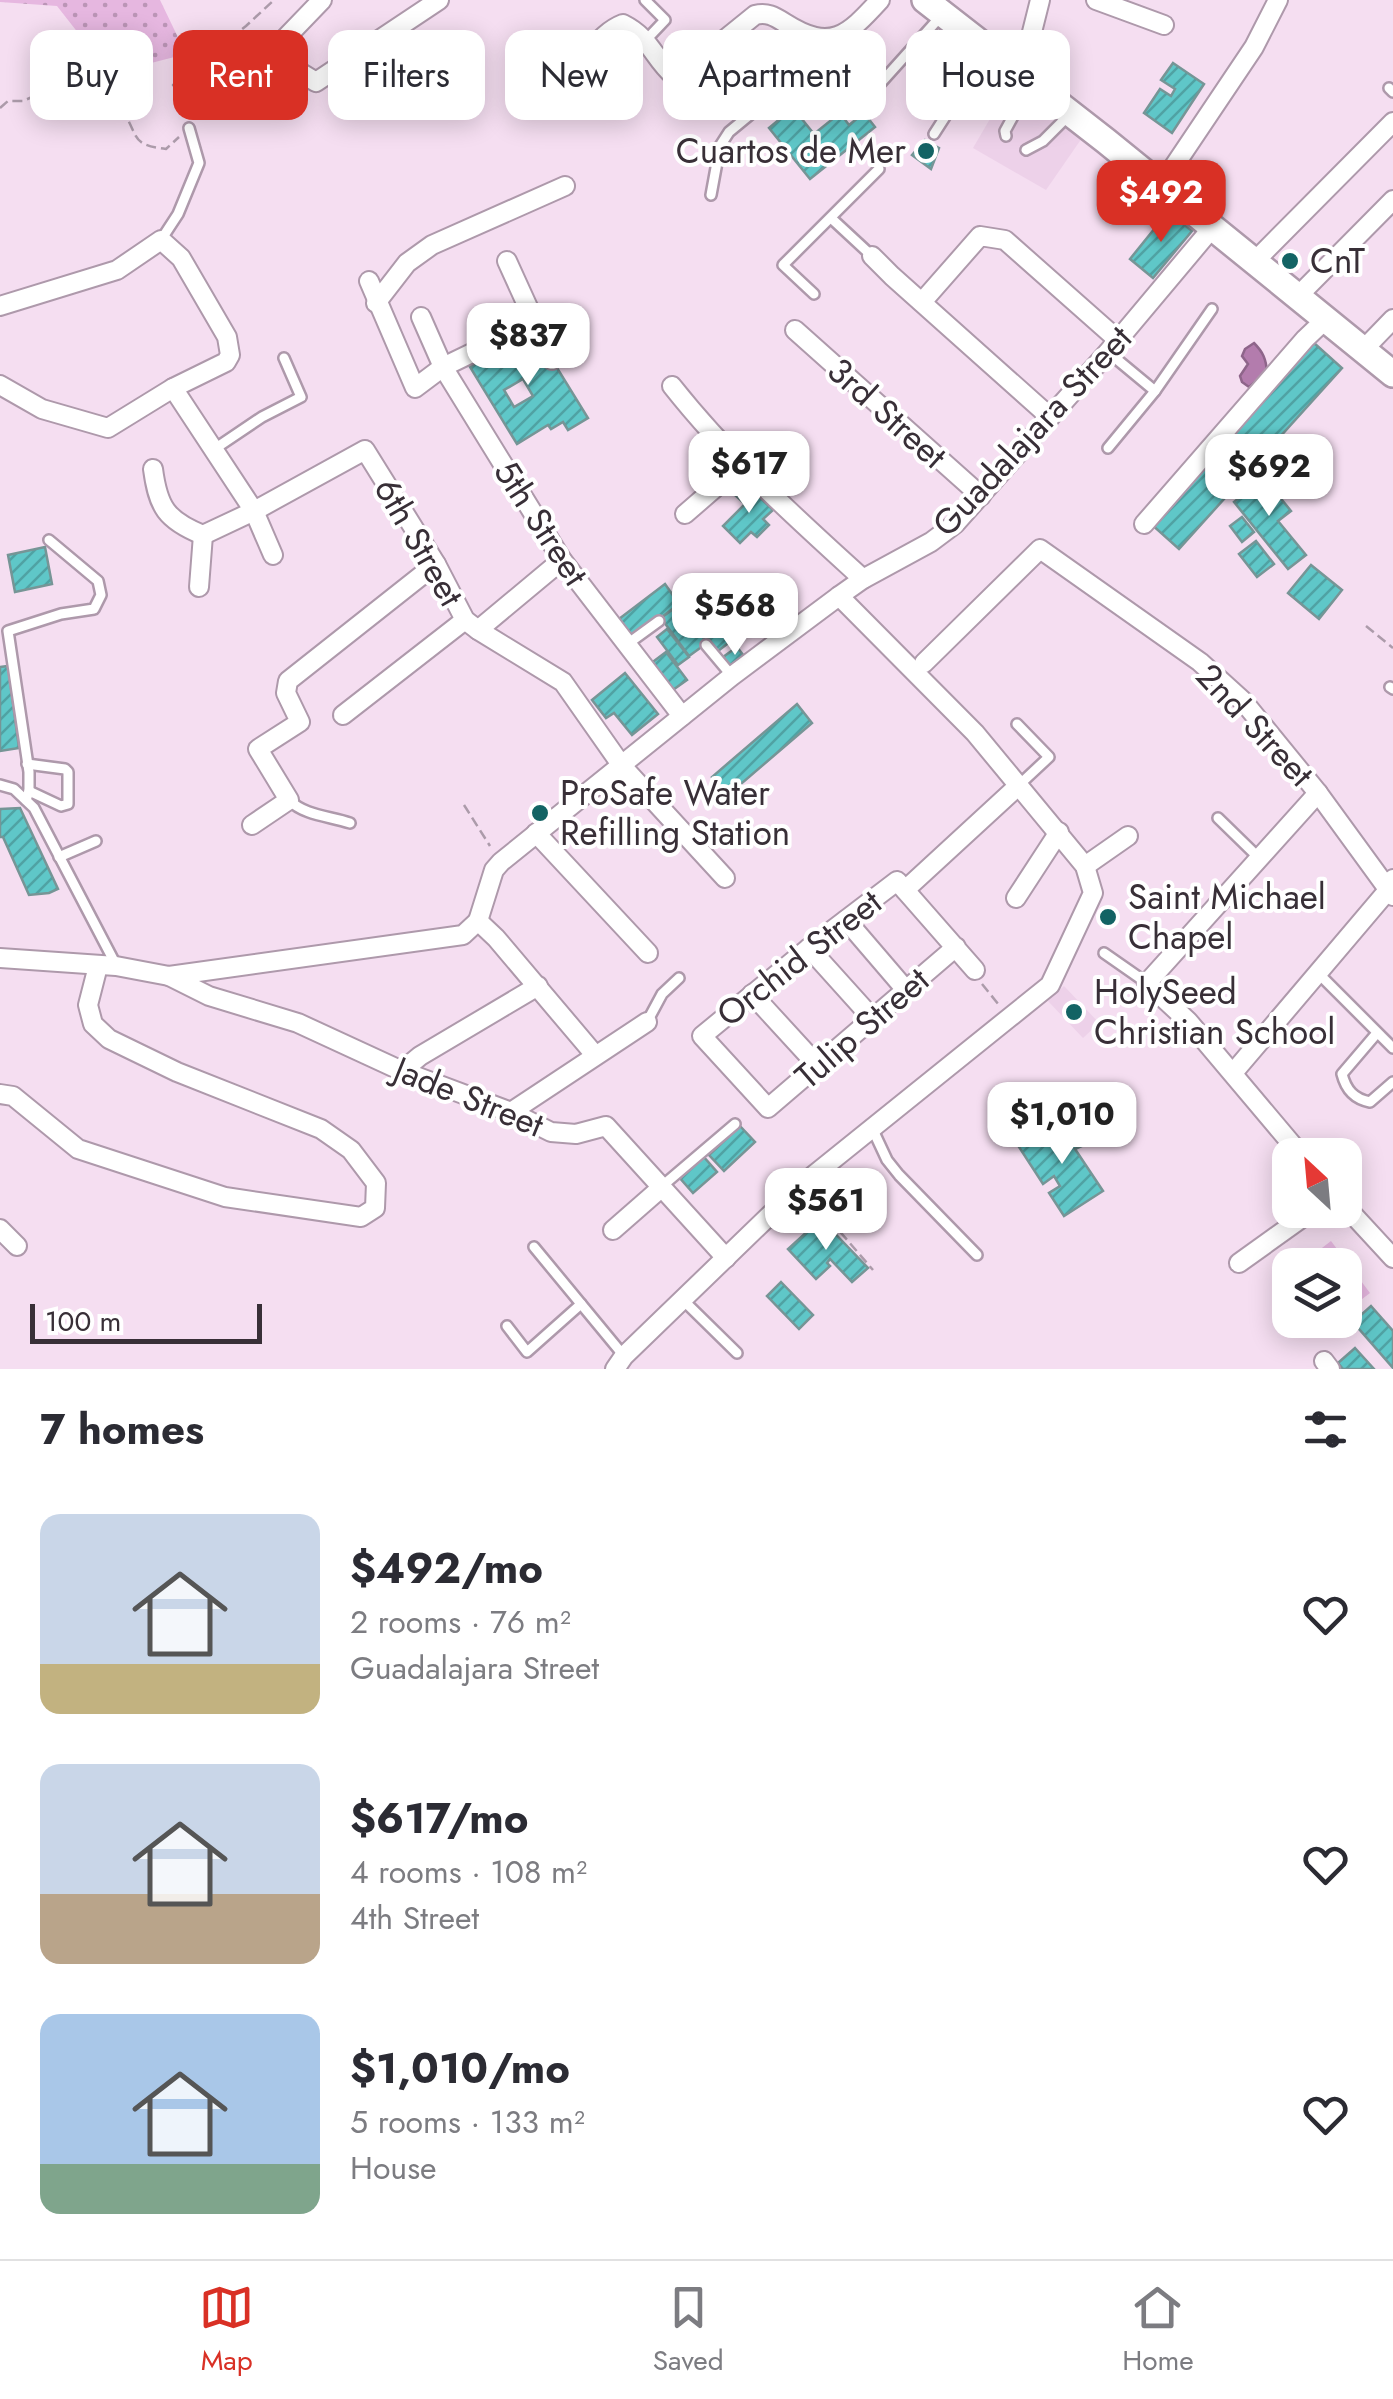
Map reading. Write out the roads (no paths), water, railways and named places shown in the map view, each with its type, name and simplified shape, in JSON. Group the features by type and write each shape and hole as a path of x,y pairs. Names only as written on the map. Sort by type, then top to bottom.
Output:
{"main road":[{"path":"934,7 963,30"},
{"path":"1070,114 1393,374"}],"street":[{"path":"293,30 322,0"},
{"path":"308,77 316,82 439,0"},
{"path":"643,38 674,76 682,74 755,15 764,12 774,16 804,35 837,38 854,29 880,0"},
{"path":"1035,30 1040,0"},
{"path":"1096,0 1164,25"},
{"path":"1160,186 1254,47 1278,0"},
{"path":"1255,262 1393,122"},
{"path":"376,304 407,263 432,245 565,186"},
{"path":"1298,296 1393,200"},
{"name":"Guadalajara Street","path":"478,921 494,870 501,862 838,596 955,524 1212,228"},
{"path":"922,302 980,236 1005,240 1113,346"},
{"path":"0,306 117,270 161,240 181,258 230,346 226,362 173,388 108,428 42,409 0,384"},
{"path":"872,256 1050,417"},
{"path":"507,261 552,360"},
{"path":"368,281 415,388 442,367 534,322"},
{"name":"5th Street","path":"421,317 442,367 562,560 682,716"},
{"path":"1144,524 1326,319"},
{"path":"1364,350 1393,319"},
{"name":"3rd Street","path":"794,330 981,496"},
{"path":"672,386 706,430 760,486 864,579"},
{"path":"173,388 254,511 274,555"},
{"name":"6th Street","path":"194,532 254,511 364,450 471,625 563,682 622,766 724,878"},
{"path":"153,469 156,495 162,506 194,532 198,587"},
{"path":"685,514 723,481 744,469"},
{"name":"2nd Street","path":"924,664 1040,549 1200,662 1243,701 1392,888"},
{"path":"343,715 562,560"},
{"path":"252,825 289,800 258,750 300,722 286,693 288,681 436,564"},
{"path":"619,1362 799,1187 1050,984 1093,893 1086,866 974,733 838,596"},
{"name":"Orchid Street","path":"768,1108 702,1036 809,948 901,885 1018,786"},
{"path":"1287,1138 1188,1021 1147,983 1318,793"},
{"path":"1016,898 1058,832"},
{"path":"536,833 648,953"},
{"path":"1086,866 1128,836"},
{"path":"901,885 975,970"},
{"path":"1233,1073 1392,888"},
{"path":"846,920 906,990"},
{"path":"0,958 107,966 169,976 463,935 478,921 595,1055"},
{"name":"Tulip Street","path":"768,1108 956,947"},
{"path":"809,948 872,1019"},
{"path":"0,1094 14,1096 78,1149 225,1196 362,1216 375,1208 376,1183 352,1150 321,1129 177,1072 109,1038 93,1024 88,1004 107,966"},
{"name":"Jade Street","path":"169,976 209,996 298,1023 402,1071 511,1112 552,1132 576,1134 606,1126 726,1258"},
{"path":"402,1071 420,1056 538,986"},
{"path":"752,994 818,1066"},
{"path":"511,1112 646,1022"},
{"path":"612,1230 661,1188"},
{"path":"1362,1224 1393,1258"},
{"path":"1239,1262 1287,1228"},
{"path":"0,1229 18,1246"}],"lane":[{"path":"646,0 665,20 646,40"},
{"path":"711,195 720,146 729,132 786,92 869,96 934,7"},
{"path":"934,134 943,120"},
{"path":"1006,136 1010,120"},
{"path":"1026,150 1064,120"},
{"path":"161,240 178,214 200,163 189,128"},
{"path":"814,294 783,265 879,168"},
{"path":"831,218 872,256"},
{"path":"1108,448 1155,391 1212,308"},
{"path":"1113,346 1155,391"},
{"path":"213,450 262,416 302,398 284,358"},
{"path":"49,540 98,582 102,595 94,608 8,631 28,764 28,796 107,966"},
{"path":"626,646 659,621"},
{"path":"706,645 732,676"},
{"path":"1017,724 1049,757 1018,786"},
{"path":"0,785 61,806 68,804 65,769 28,764"},
{"path":"289,800 296,807 323,817 350,822"},
{"path":"1218,818 1258,858"},
{"path":"59,857 96,841"},
{"path":"1104,953 1147,983"},
{"path":"1319,974 1393,1048"},
{"path":"646,1022 662,994 678,978"},
{"path":"1377,1034 1342,1074 1344,1086 1358,1100 1370,1102 1393,1082"},
{"path":"661,1188 735,1124"},
{"path":"872,1128 899,1175 978,1255"},
{"path":"534,1248 581,1304 619,1362"},
{"path":"682,1299 736,1353"},
{"path":"507,1326 527,1352 581,1304"}],"place":[{"name":"Cuartos de Mer","path":"926,151"},
{"name":"CnT","path":"1290,261"},
{"name":"ProSafe Water Refilling Station","path":"540,813"},
{"name":"Saint Michael Chapel","path":"1108,917"},
{"name":"HolySeed Christian School","path":"1074,1012"}]}
